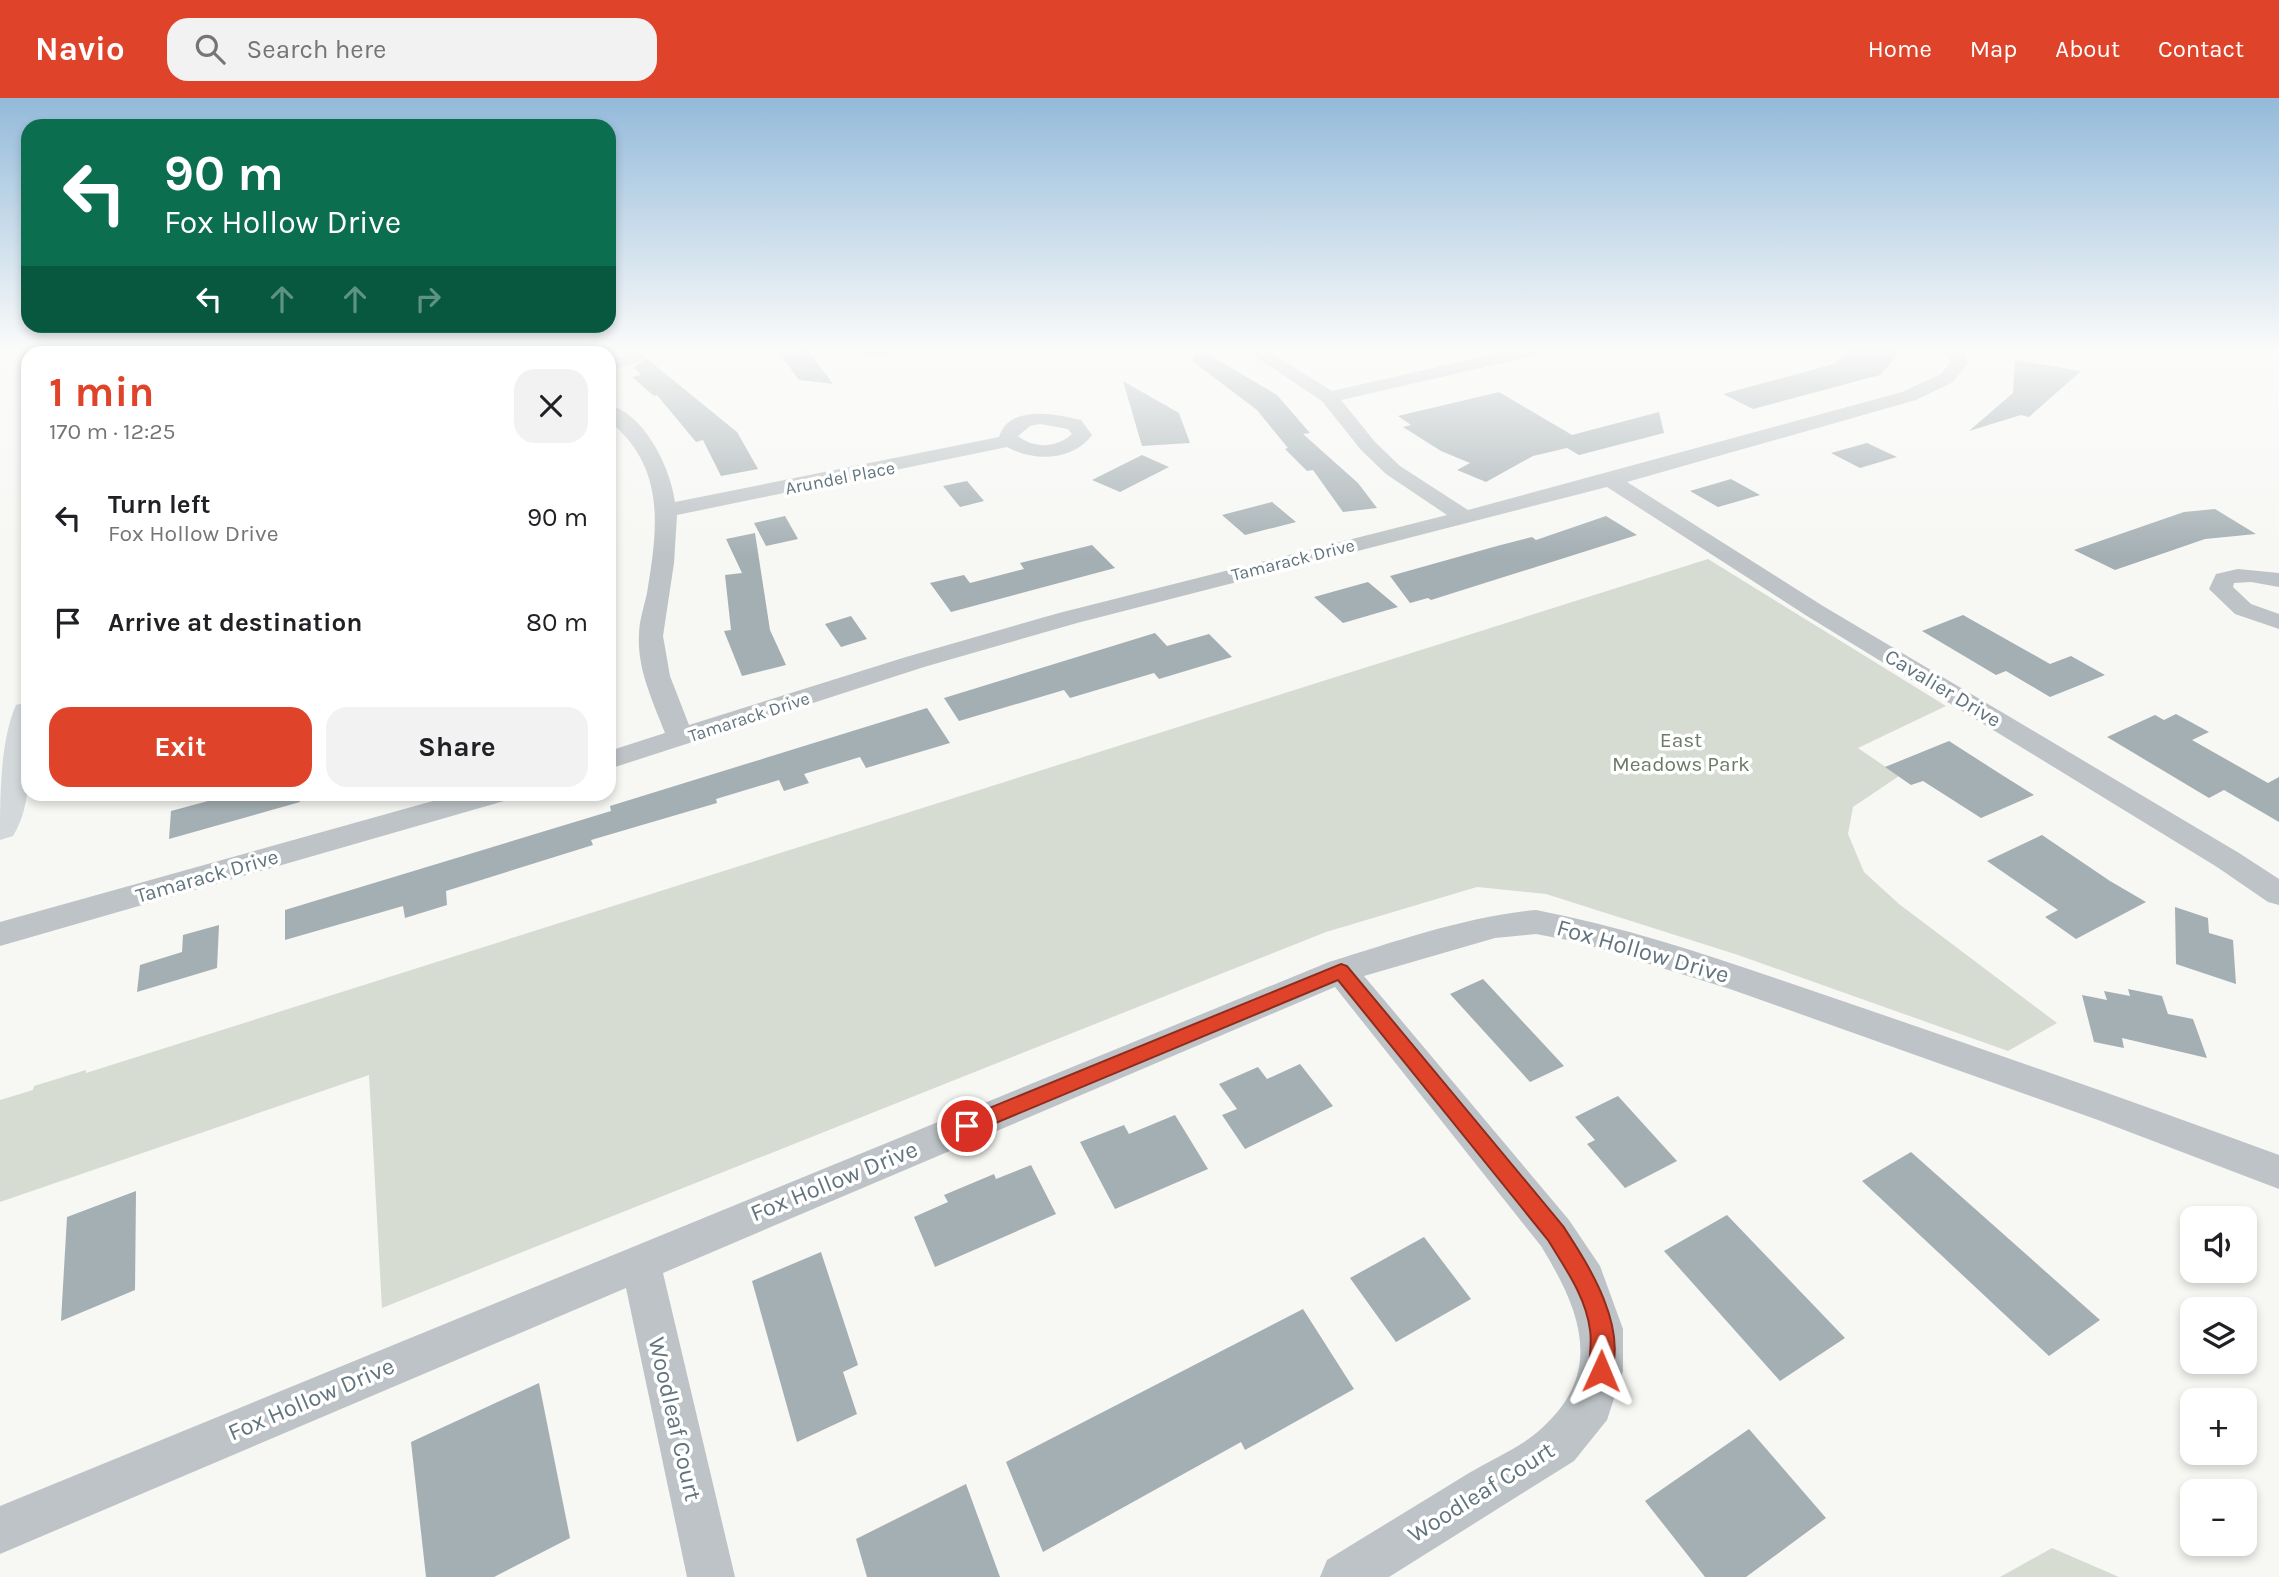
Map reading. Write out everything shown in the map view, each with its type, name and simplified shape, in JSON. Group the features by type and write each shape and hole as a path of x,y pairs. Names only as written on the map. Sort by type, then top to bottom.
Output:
{"main road":[{"path":"0,827 21,741"}],"street":[{"path":"620,418 646,446 663,483 668,510 651,637 660,685 681,739"},
{"path":"1346,418 1368,446 1393,470 1465,517"},
{"name":"Tamarack Drive","path":"616,759 915,662 1068,618 1610,480 1831,418"},
{"name":"Arundel Place","path":"668,510 1010,441"},
{"name":"Cavalier Drive","path":"1610,480 1815,611 2228,860 2279,894"},
{"path":"2279,580 2241,575 2224,579 2221,584 2224,595 2232,602 2279,622"},
{"name":"Tamarack Drive","path":"0,934 469,801"},
{"name":"Fox Hollow Drive","path":"0,1530 1341,971 1448,937 1495,926 1536,922 1636,945 2111,1109 2279,1172"},
{"name":"Woodleaf Court","path":"1341,971 1555,1233 1585,1280 1602,1329 1601,1371 1591,1404 1558,1445 1344,1577"},
{"name":"Woodleaf Court","path":"640,1261 711,1577"}],"green space":[{"name":"East Meadows Park","path":"1708,559 1946,706 1858,748 1899,776 1853,807 1848,834 1864,872 1899,904 2057,1023 2008,1051 1738,955 1546,894 1477,887 1326,932 382,1308 369,1075 0,1202 0,1100 33,1090 34,1086 86,1070 86,1073"},
{"path":"2052,1548 2119,1577 2000,1577"}],"building":[{"path":"676,418 720,418 737,432 758,469 721,476 703,440 696,442"},
{"path":"1134,418 1181,418 1190,443 1142,446"},
{"path":"1264,418 1297,418 1310,433 1303,434 1358,483 1377,508 1343,512 1313,470 1307,471 1285,449 1288,448"},
{"path":"1401,418 1543,418 1572,435 1636,418 1660,418 1664,433 1579,455 1567,448 1533,456 1486,482 1457,470 1470,463 1441,451 1403,427 1411,425"},
{"path":"1984,418 2011,418 1969,431"},
{"path":"1867,443 1897,457 1860,468 1831,453"},
{"path":"1142,455 1169,467 1120,492 1092,480"},
{"path":"1731,479 1760,495 1718,507 1690,491"},
{"path":"967,481 984,501 960,507 943,486"},
{"path":"1272,502 1296,522 1245,535 1222,515"},
{"path":"2215,509 2256,534 2205,539 2115,570 2074,550 2184,512"},
{"path":"785,516 798,539 766,546 754,523"},
{"path":"1606,516 1637,535 1431,600 1428,598 1410,603 1390,576 1532,537 1536,540"},
{"path":"755,533 770,630 786,665 742,676 724,631 731,630 725,575 742,573 726,539"},
{"path":"1092,545 1115,568 951,612 930,583 964,575 970,583 1024,569 1020,563"},
{"path":"1368,582 1398,607 1343,623 1314,597"},
{"path":"1963,615 2050,664 2071,656 2105,675 2050,697 2006,671 1996,675 1922,631"},
{"path":"851,616 867,639 841,647 825,624"},
{"path":"1155,633 1167,646 1209,634 1232,657 1159,679 1154,673 1070,698 1064,690 959,721 944,698"},
{"path":"927,708 950,743 866,768 860,757 804,774 809,783 784,791 779,780 716,799 717,803 591,840 593,845 446,891 447,905 405,918 403,906 285,940 285,910 611,811 610,806"},
{"path":"2176,714 2209,732 2192,740 2268,783 2279,777 2279,822 2224,790 2209,798 2107,737 2155,715 2164,720"},
{"path":"1949,741 2034,795 1981,818 1923,781 1911,785 1885,767"},
{"path":"208,801 300,802 169,839 171,811"},
{"path":"2042,835 2146,902 2076,939 2045,917 2058,910 1987,861"},
{"path":"2175,907 2208,918 2209,933 2233,940 2236,984 2176,964"},
{"path":"219,925 217,968 137,992 140,965 182,952 183,935"},
{"path":"1483,979 1564,1066 1530,1082 1450,994"},
{"path":"2128,989 2162,996 2168,1014 2193,1019 2207,1058 2122,1038 2124,1048 2094,1042 2082,995 2107,1000 2104,991 2130,996"},
{"path":"1300,1064 1333,1106 1245,1149 1222,1115 1237,1109 1219,1084 1258,1067 1267,1079"},
{"path":"1618,1096 1677,1161 1625,1188 1587,1144 1595,1140 1575,1117"},
{"path":"1175,1115 1208,1169 1115,1209 1080,1142 1124,1125 1129,1134"},
{"path":"1911,1152 2100,1320 2049,1356 1862,1181"},
{"path":"1031,1165 1056,1214 935,1267 914,1217 948,1202 944,1195 994,1174 996,1179"},
{"path":"136,1191 135,1290 61,1321 67,1217"},
{"path":"1727,1215 1845,1338 1780,1381 1664,1251"},
{"path":"1424,1237 1471,1299 1396,1342 1350,1278"},
{"path":"821,1252 858,1365 843,1372 857,1414 797,1442 752,1281"},
{"path":"1303,1309 1354,1389 1245,1450 1241,1442 1043,1552 1006,1462"},
{"path":"539,1383 570,1538 494,1577 426,1577 411,1442"},
{"path":"1749,1429 1826,1518 1746,1577 1705,1577 1645,1501"},
{"path":"966,1484 1000,1577 867,1577 856,1539"}],"route":[{"path":"967,1126 1341,971 1555,1233 1585,1280 1602,1329 1601,1371"}]}
